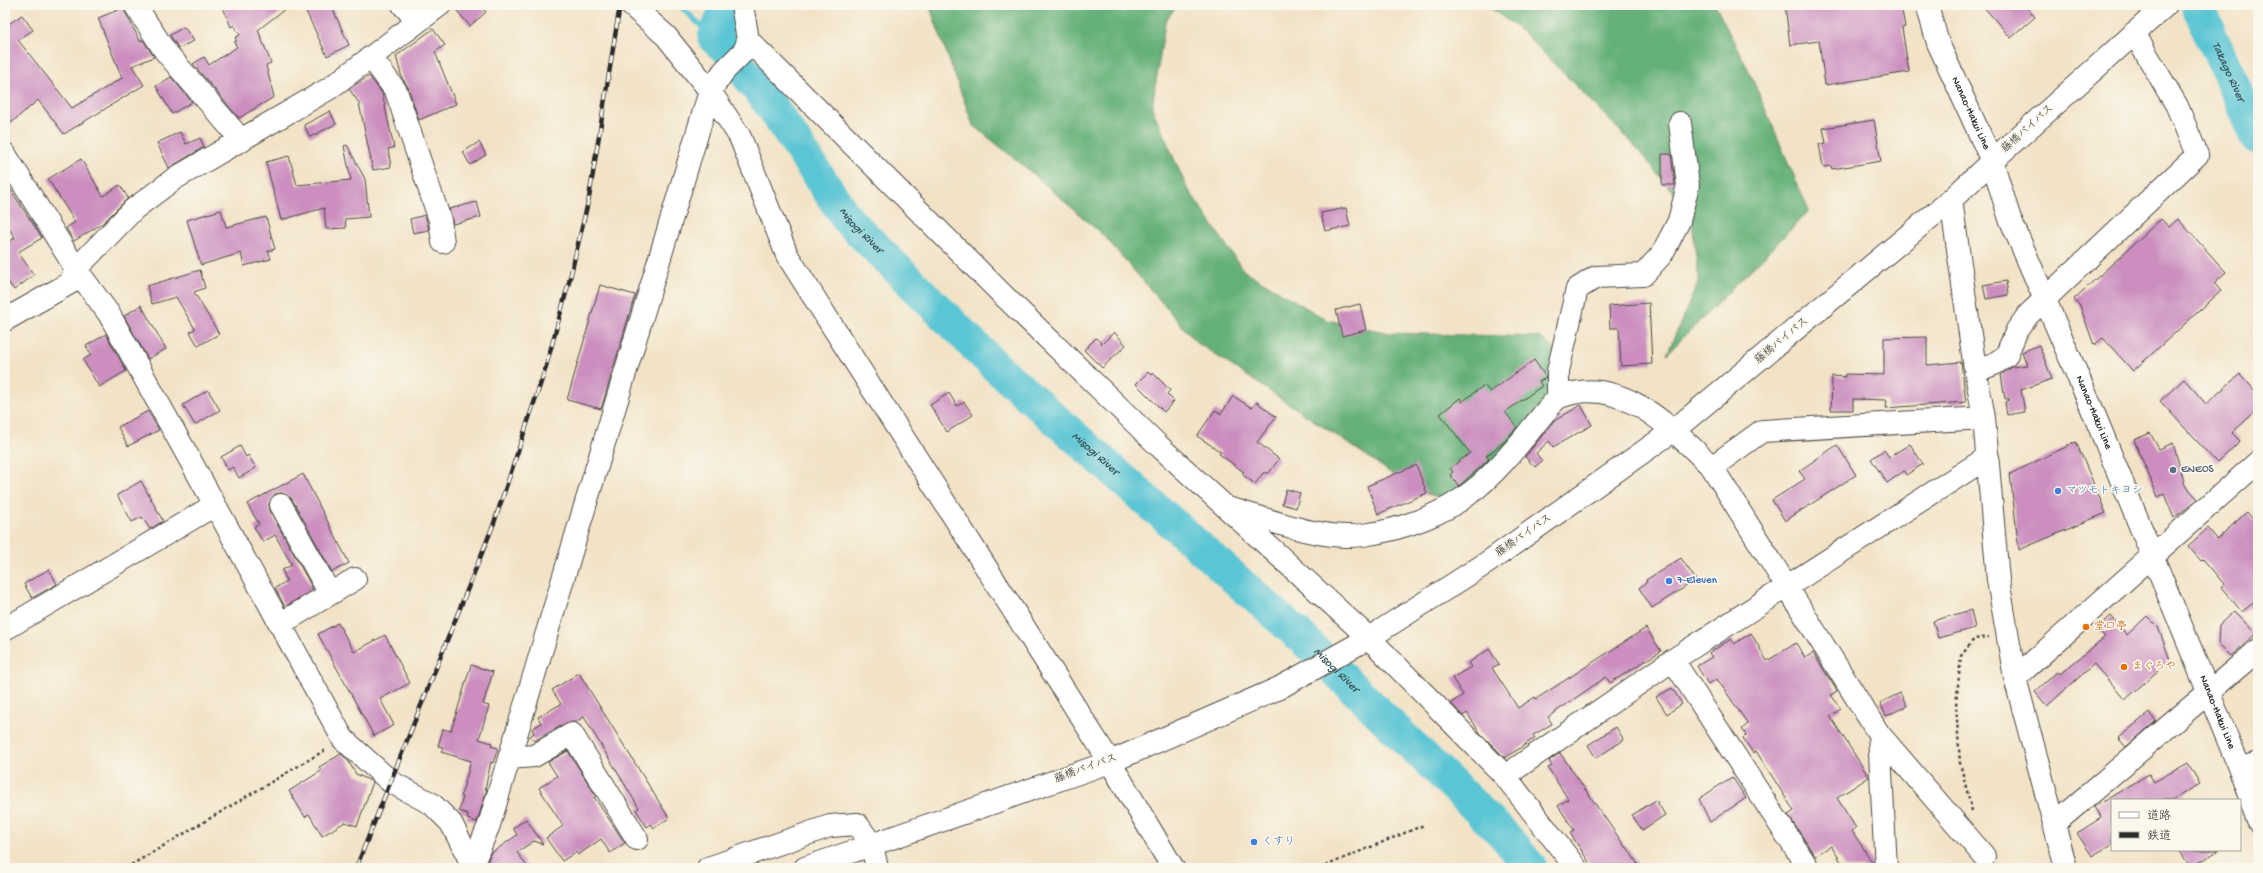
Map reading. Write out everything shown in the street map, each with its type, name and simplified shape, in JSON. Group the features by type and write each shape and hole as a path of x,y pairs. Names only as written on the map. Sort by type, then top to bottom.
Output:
{"main road":[{"path":"135,5 165,51 242,141"},
{"path":"403,5 418,21"},
{"path":"5,320 70,283 76,269 134,209 174,180 330,88 440,5"},
{"path":"632,5 666,36 710,91 740,137 788,255 1110,762 1174,868"},
{"path":"742,5 746,44 1003,295 1363,642 1505,776 1576,868"},
{"name":"Nanao-Hakui Line","path":"1927,5 1938,43 1992,161 2009,216 2092,409 2208,694 2249,766 2258,821"},
{"name":"藤橋バイパス","path":"805,868 1110,762 1278,688 1363,642 1488,562 1674,430 1952,200 1992,161 2158,12"},
{"path":"1976,371 1994,364 2006,356 2017,330 2028,315 2197,155 2177,106 2134,34"},
{"path":"474,866 489,825 510,758 710,91 746,44"},
{"path":"371,57 396,91 440,220 443,242"},
{"path":"1558,398 1558,371 1576,288 1596,277 1643,275 1662,254 1679,221 1688,185 1680,123"},
{"path":"5,154 76,269 108,314 216,505 343,739 391,782 432,804 451,823 474,866"},
{"path":"1952,200 1984,418 1998,580 2007,635 2015,678 2066,868"},
{"path":"1223,507 1318,534 1362,535 1401,526 1445,509 1474,491 1502,464 1558,398 1584,391 1612,394 1638,404 1674,430 1712,467 1785,588 1879,734 1984,856"},
{"path":"1712,467 1762,431 1984,418"},
{"path":"1505,776 1673,660 1988,457"},
{"path":"2015,678 2152,558 2258,462"},
{"path":"5,629 216,505"},
{"path":"281,505 330,594"},
{"path":"280,624 355,579"},
{"path":"2054,824 2258,650"},
{"path":"1673,660 1808,868"},
{"path":"510,758 534,756 572,734 637,839"},
{"path":"1879,734 1886,868"},
{"path":"708,868 830,826 857,824 872,845 877,868"}],"path":[{"path":"1974,817 1960,763 1956,705 1962,656 1974,639 2007,635"},
{"path":"126,868 343,739"},
{"path":"1320,868 1424,825"}],"green space":[{"path":"929,5 1177,5 1165,22 1152,108 1186,186 1243,270 1327,320 1390,333 1539,337 1562,355 1558,385 1513,460 1445,499 1413,490 1373,460 1196,342 1104,236 1025,167 973,125"},
{"path":"1487,5 1715,5 1749,71 1809,211 1667,354 1699,280 1691,214 1632,143 1525,34"}],"building":[{"path":"222,5 290,5 258,30 271,63 266,65 274,97 239,118 193,64 204,57 209,65 237,47 234,42 237,41 235,38 240,35 234,25 231,27"},
{"path":"303,5 331,5 349,45 327,56"},
{"path":"452,5 479,5 486,12 470,26"},
{"path":"1785,5 1901,5 1905,27 1902,28 1909,72 1825,85 1819,41 1790,45"},
{"path":"1982,5 2024,5 2035,17 2011,38"},
{"path":"123,8 140,41 143,40 154,57 132,66 144,85 64,134 38,100 5,128 5,22 7,25 22,15 33,30 18,40 72,108 122,78 98,18"},
{"path":"184,27 194,41 178,48 170,35"},
{"path":"433,29 445,45 435,52 456,104 419,120 408,87 402,78 396,56"},
{"path":"369,76 382,93 394,148 388,149 391,167 373,170 359,103 349,89"},
{"path":"171,77 192,102 172,114 156,86"},
{"path":"330,111 336,124 310,137 304,125"},
{"path":"1874,120 1881,161 1832,169 1831,166 1823,167 1819,144 1826,143 1823,128"},
{"path":"180,132 186,144 200,138 204,147 169,168 157,143"},
{"path":"479,142 486,155 470,165 463,152"},
{"path":"347,145 365,179 369,217 345,219 346,228 326,229 324,208 281,220 266,162 289,156 297,185 351,180 344,146"},
{"path":"1662,154 1671,154 1675,185 1662,185"},
{"path":"81,159 103,196 120,185 128,198 103,223 74,241 66,228 75,222 48,179"},
{"path":"5,181 42,238 18,252 34,275 14,290 5,277 5,234 10,241 15,238 5,222"},
{"path":"477,202 481,217 453,224 449,209"},
{"path":"1346,208 1350,226 1325,231 1321,213"},
{"path":"221,210 226,227 266,217 275,249 268,251 271,259 244,266 241,253 201,265 187,220"},
{"path":"425,215 429,230 413,233 410,219"},
{"path":"2161,219 2169,227 2178,219 2226,272 2214,283 2221,291 2133,371 2103,338 2094,345 2080,306 2074,299"},
{"path":"200,270 205,288 194,292 219,334 198,346 190,332 195,329 176,297 152,304 147,286"},
{"path":"2006,281 2008,295 1986,299 1983,285"},
{"path":"600,285 635,295 601,409 567,400"},
{"path":"1649,303 1652,364 1621,366 1619,328 1610,328 1609,306"},
{"path":"1360,304 1366,330 1342,336 1336,310"},
{"path":"141,305 166,349 148,359 124,316"},
{"path":"1114,332 1126,345 1102,368 1084,350 1096,338 1102,344"},
{"path":"106,334 126,371 99,387 83,360 91,355 86,346"},
{"path":"1927,337 1927,365 1961,362 1966,402 1886,408 1887,400 1853,399 1853,410 1831,410 1832,376 1845,377 1845,374 1884,375 1884,338"},
{"path":"2039,345 2052,379 2021,390 2025,412 2007,415 2005,402 2010,399 2005,399 2001,375 2012,367 2027,365 2022,352"},
{"path":"1534,360 1546,377 1539,382 1542,386 1505,412 1517,427 1505,441 1486,456 1489,459 1459,486 1450,475 1453,472 1450,468 1470,453 1440,414 1460,398 1462,402 1484,385 1490,392"},
{"path":"1148,372 1151,375 1153,373 1170,390 1167,394 1174,401 1164,412 1136,384"},
{"path":"2240,374 2258,394 2258,409 2232,433 2240,441 2217,463 2160,401 2184,379 2206,404"},
{"path":"208,390 220,410 195,425 183,405"},
{"path":"949,393 957,406 964,402 973,415 947,432 930,405"},
{"path":"1233,396 1252,408 1257,402 1276,417 1257,442 1279,459 1269,473 1263,473 1255,484 1242,474 1244,472 1219,454 1221,452 1197,436 1215,410 1221,414"},
{"path":"1581,405 1592,425 1553,447 1549,441 1536,453 1542,461 1535,467 1525,457 1554,421"},
{"path":"148,411 159,430 128,446 118,427"},
{"path":"2150,433 2159,449 2173,443 2185,485 2198,499 2174,518 2164,494 2158,497 2134,440"},
{"path":"2076,442 2106,513 2019,550 2010,474"},
{"path":"1910,444 1923,464 1906,475 1904,471 1887,483 1871,459 1884,450 1889,457"},
{"path":"1837,445 1856,475 1785,521 1772,500 1805,479 1799,471"},
{"path":"240,446 246,457 248,455 256,468 239,478 233,467 228,470 221,457"},
{"path":"1416,465 1427,493 1378,514 1367,486"},
{"path":"303,474 349,563 332,572 292,499 282,493 275,494 269,504 270,511 313,589 285,607 275,588 287,581 282,570 292,565 275,535 263,542 254,527 259,524 247,504"},
{"path":"141,481 163,521 150,529 142,517 132,522 117,495"},
{"path":"1286,489 1300,493 1296,508 1282,504"},
{"path":"2247,512 2258,525 2258,599 2242,612 2221,587 2224,584 2203,559 2201,561 2188,546 2208,528 2217,539"},
{"path":"1681,558 1696,580 1652,608 1639,588 1647,582 1646,580"},
{"path":"49,569 57,584 32,598 24,584"},
{"path":"1971,610 1975,628 1938,638 1933,621"},
{"path":"2234,611 2256,634 2231,656 2218,643 2219,625"},
{"path":"2111,616 2127,635 2147,616 2158,627 2170,660 2125,700 2094,664 2047,706 2035,692 2058,671 2060,674 2105,637 2097,628"},
{"path":"338,623 354,652 385,635 410,683 380,699 394,725 374,736 318,634"},
{"path":"1646,628 1661,651 1610,683 1606,677 1548,717 1552,724 1533,735 1535,738 1505,758 1481,734 1467,713 1463,716 1451,703 1463,695 1452,678 1471,667 1468,663 1489,649 1499,664 1492,668 1518,708 1535,697 1536,699"},
{"path":"1751,633 1767,661 1796,643 1805,658 1813,653 1837,691 1831,695 1841,709 1830,716 1869,777 1837,798 1856,828 1852,831 1873,863 1873,868 1845,868 1831,846 1815,856 1788,815 1794,811 1756,751 1753,753 1743,738 1746,735 1742,729 1748,724 1717,679 1708,684 1697,666 1712,657 1709,653 1731,639 1734,644"},
{"path":"471,665 493,672 483,704 489,706 479,739 492,743 491,746 498,748 493,763 491,762 485,789 487,789 477,822 467,819 468,814 459,811 463,797 461,796 471,761 441,752 443,747 438,746 443,729 451,731"},
{"path":"579,673 669,818 654,828 651,824 647,827 636,810 639,808 584,717 575,722 566,723 534,741 530,736 534,733 532,729 541,723 538,717 561,704 552,690"},
{"path":"1672,688 1682,704 1667,714 1656,697"},
{"path":"1900,693 1907,706 1886,716 1880,703"},
{"path":"2149,713 2156,721 2126,747 2118,738"},
{"path":"1616,727 1624,740 1596,758 1588,745"},
{"path":"568,751 596,796 594,797 625,843 610,853 601,839 578,855 576,852 562,861 546,838 563,826 539,788 557,776 548,762"},
{"path":"1560,753 1626,848 1627,847 1640,868 1593,868 1570,833 1574,830 1558,806 1568,799 1548,768 1552,765 1549,761"},
{"path":"341,754 347,759 356,774 373,782 357,826 345,822 322,836 309,814 305,817 289,791 321,771 319,767"},
{"path":"2188,763 2200,784 2174,799 2111,799 2111,845 2092,856 2077,833 2101,818 2094,807 2149,774 2154,782"},
{"path":"1732,777 1746,798 1710,822 1699,799"},
{"path":"1656,800 1665,815 1642,830 1632,815"},
{"path":"526,819 543,844 534,841 517,852 528,868 504,868 501,863 493,868 486,868 490,854 517,835 513,828"},
{"path":"2180,851 2217,851 2191,868"}],"waterway":[{"path":"679,5 714,38"},
{"name":"Misogi River","path":"725,5 724,13 714,38 728,50 774,110 848,220 995,366 1302,638 1505,836 1531,868"},
{"name":"Takago River","path":"2197,5 2258,139"}],"railway":[{"path":"356,868 494,523 545,370 569,282 589,198 620,5"}],"place":[{"name":"ENEOS","path":"2173,470"},
{"name":"マツモトキヨシ","path":"2058,491"},
{"name":"7-Eleven","path":"1669,581"},
{"name":"堂口亭","path":"2086,627"},
{"name":"まぐろや","path":"2124,667"},
{"name":"くすり","path":"1254,842"}]}
